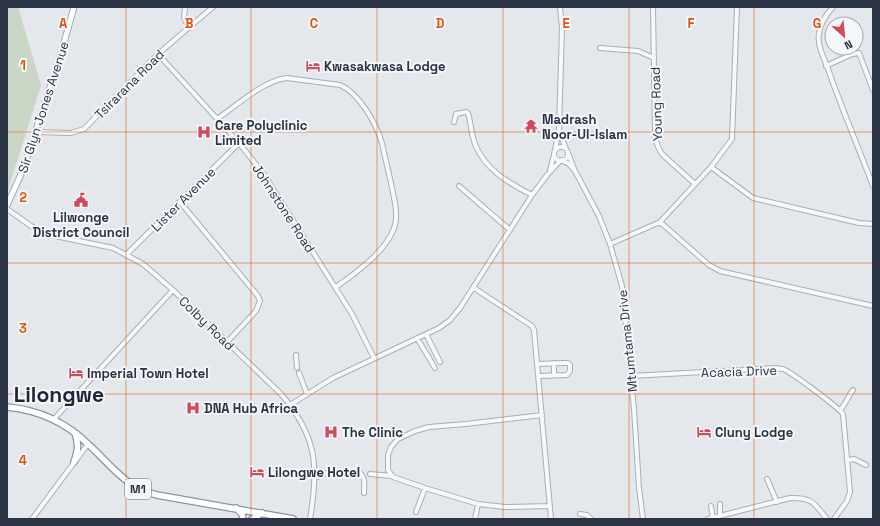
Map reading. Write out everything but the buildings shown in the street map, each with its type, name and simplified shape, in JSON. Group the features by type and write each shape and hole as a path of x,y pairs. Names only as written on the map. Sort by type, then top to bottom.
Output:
{"highway":[{"name":"M1","path":"7,407 35,411 54,419 75,432 119,476 142,491 157,495 294,519"},
{"path":"74,462 78,451 75,432"},
{"path":"236,508 242,514 244,519"},
{"path":"251,519 262,513"}],"main road":[{"name":"Sir Glyn Jones Avenue","path":"7,204 23,170 62,50 74,7"},
{"path":"244,519 249,511"},
{"path":"249,511 251,519"}],"street":[{"path":"185,7 184,18 188,28"},
{"name":"Tsirarana Road","path":"35,132 71,133 84,129 158,54 213,7"},
{"path":"548,174 552,165 559,129 562,28 560,7"},
{"name":"Young Road","path":"653,7 656,143 663,155 695,184"},
{"path":"610,244 660,222 711,167 732,139 737,7"},
{"path":"833,7 823,20 818,34 820,45 826,66 873,186"},
{"path":"600,48 638,51 654,58"},
{"path":"826,66 859,53 873,90"},
{"name":"Johnstone Road","path":"158,54 239,143 265,176 336,287 358,324 374,358"},
{"path":"217,119 269,83 287,78 340,85 345,87 353,93 371,118 379,133 382,143 396,208 396,222 391,235 371,259 336,287"},
{"path":"454,122 456,114 466,112 468,114 474,142 484,160 500,177 532,195"},
{"name":"Mtumtama Drive","path":"559,129 575,171 599,216 610,244 622,286 639,488 643,519"},
{"name":"Lister Avenue","path":"127,254 239,143"},
{"path":"290,405 333,378 439,328 450,320 474,288 532,195 548,174 561,160 565,159 567,151 564,147 558,147 554,153"},
{"path":"554,153 557,159 569,164 575,171"},
{"path":"711,167 753,198 859,223 873,224"},
{"path":"459,186 510,230"},
{"path":"180,202 258,296 260,301 256,311 227,342"},
{"name":"Colby Road","path":"7,209 31,226 48,234 106,246 127,254 150,268 281,394 302,423 308,437 315,462 315,478 310,519"},
{"path":"660,222 709,266 720,271 873,306"},
{"path":"474,288 532,326 535,333 551,519"},
{"path":"54,419 173,290"},
{"path":"426,334 440,362"},
{"path":"416,338 435,368"},
{"path":"296,355 298,371 307,394"},
{"path":"554,363 554,375"},
{"path":"538,364 568,363 570,365 570,371 567,374 538,376"},
{"name":"Acacia Drive","path":"630,376 710,371 781,369 840,410"},
{"path":"834,519 846,503 850,492 844,419 840,410 845,406 853,390"},
{"path":"393,477 388,470 389,451 391,446 398,439 408,434 429,427 542,415"},
{"path":"32,519 88,444"},
{"path":"848,460 854,459 866,465"},
{"path":"315,478 326,473 360,473 364,480 364,493"},
{"path":"370,474 393,477 478,504 505,507 550,506"},
{"path":"767,479 776,502"},
{"path":"416,512 425,488"},
{"path":"708,519 790,498 802,498 808,500 817,507 827,519"},
{"path":"475,519 478,504"},
{"path":"720,504 720,516"},
{"path":"711,506 713,518"},
{"path":"580,514 587,515 591,519"}],"green space":[{"path":"7,7 18,7 41,85 7,193"}],"place":[{"name":"Kwasakwasa Lodge","path":"313,66"},
{"name":"Madrash Noor-Ul-Islam","path":"531,126"},
{"name":"Care Polyclinic Limited","path":"204,132"},
{"name":"Lilwonge District Council","path":"81,200"},
{"name":"Imperial Town Hotel","path":"76,373"},
{"name":"DNA Hub Africa","path":"193,408"},
{"name":"The Clinic","path":"331,432"},
{"name":"Cluny Lodge","path":"704,432"},
{"name":"Lilongwe Hotel","path":"257,472"}],"district":[{"name":"Lilongwe","path":"59,395"}]}
